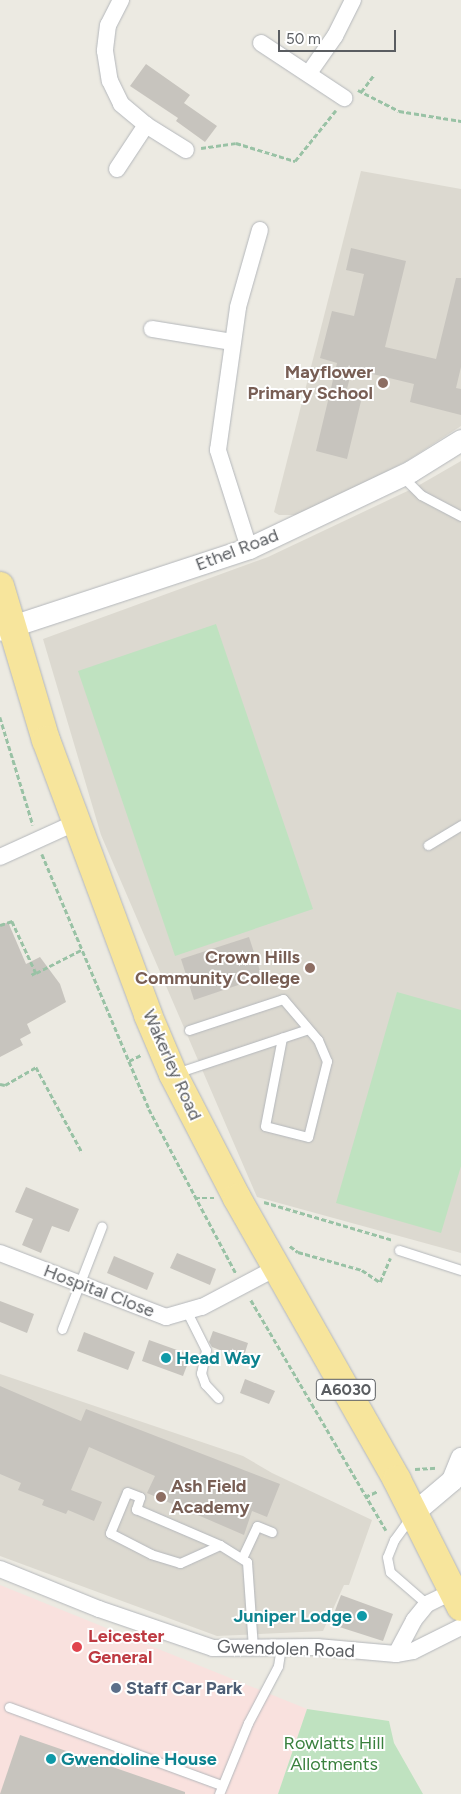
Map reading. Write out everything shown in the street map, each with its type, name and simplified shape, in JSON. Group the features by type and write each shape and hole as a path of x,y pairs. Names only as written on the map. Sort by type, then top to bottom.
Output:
{"highway":[{"name":"Wakerley Road","path":"0,586 6,629 148,1015 173,1074 237,1198 278,1267 413,1513"},
{"name":"A6030","path":"413,1513 457,1599"}],"street":[{"path":"121,0 108,25 105,51 110,81 121,104 146,126 186,150"},
{"path":"309,72 335,36 353,0"},
{"path":"261,43 309,72 344,98"},
{"path":"117,169 146,126"},
{"path":"249,548 218,450 232,342 260,230"},
{"path":"152,328 232,342"},
{"name":"Ethel Road","path":"6,629 249,548 402,475 461,440"},
{"path":"0,856 77,822"},
{"name":"Hospital Close","path":"0,1253 166,1317 188,1314 278,1267"},
{"path":"413,1513 452,1480 461,1458"},
{"name":"Gwendolen Road","path":"0,1569 99,1609 213,1648 317,1647 396,1654 413,1651 461,1628"},
{"path":"396,1654 414,1620 426,1604 457,1599"}],"lane":[{"path":"402,475 421,495 461,516"},
{"path":"428,845 461,824"},
{"path":"189,1030 283,999 318,1040 328,1061 308,1137 265,1126 282,1038"},
{"path":"173,1074 308,1029"},
{"path":"62,1329 102,1226"},
{"path":"399,1250 461,1270"},
{"path":"188,1314 206,1350 201,1373 205,1384 218,1398"},
{"path":"220,1545 180,1562 151,1554 110,1533 127,1492 140,1497 136,1509 220,1545 247,1562 253,1648"},
{"path":"413,1513 393,1542 387,1557 390,1572 426,1604"},
{"path":"242,1558 257,1526 272,1532"},
{"path":"9,1706 220,1790 278,1666 281,1648"}],"path":[{"path":"361,92 374,75"},
{"path":"186,150 236,144 295,161 353,86 399,111 461,121"},
{"path":"0,717 38,840 81,950 149,1109 243,1285 393,1542"},
{"path":"0,924 12,921 36,973"},
{"path":"30,976 81,950"},
{"path":"0,1084 5,1085 36,1068 82,1152"},
{"path":"237,1198 265,1202 392,1238 399,1250"},
{"path":"263,1241 279,1242 298,1252 362,1270 380,1282 393,1250 399,1250"}],"shaded area":[{"name":"Mayflower Primary School","path":"361,171 461,189 461,426 407,461 313,509 296,515 279,515 274,512"},
{"name":"Crown Hills Community College","path":"461,461 461,1253 257,1197 101,835 43,639 268,557 416,487"},
{"name":"Ash Field Academy","path":"0,1374 243,1456 272,1473 372,1520 349,1585 344,1585 323,1631 217,1636 0,1556"},
{"name":"Leicester General","path":"0,1585 307,1709 278,1794 0,1794"}],"green space":[{"path":"216,624 313,909 175,956 78,671"},
{"path":"397,992 461,1010 461,1166 441,1233 336,1203"},
{"name":"Rowlatts Hill Allotments","path":"307,1709 389,1721 394,1743 423,1794 278,1794"}],"building":[{"path":"146,64 190,95 184,103 217,126 205,142 176,121 178,118 130,86"},
{"path":"351,248 406,261 385,347 436,359 456,278 461,278 461,367 456,388 461,389 461,415 410,402 414,384 352,369 346,393 362,397 347,459 316,451 337,363 320,358 332,311 354,316 364,274 346,270"},
{"path":"8,922 26,964 40,957 60,984 66,1002 27,1024 31,1033 20,1039 23,1045 0,1057 0,926"},
{"path":"249,937 262,977 194,1000 181,959"},
{"path":"26,1187 79,1209 69,1232 52,1226 41,1253 22,1245 33,1219 15,1212"},
{"path":"177,1253 216,1269 210,1285 170,1268"},
{"path":"114,1256 154,1273 147,1290 107,1273"},
{"path":"0,1301 34,1314 27,1333 0,1322"},
{"path":"213,1331 248,1343 243,1359 212,1347 209,1342"},
{"path":"84,1332 135,1352 128,1370 77,1351"},
{"name":"Head Way","path":"149,1340 191,1355 183,1376 142,1361"},
{"path":"245,1379 275,1391 269,1404 240,1393"},
{"path":"0,1386 81,1421 86,1409 280,1484 267,1517 252,1511 244,1535 147,1493 155,1476 89,1447 71,1490 102,1502 94,1521 68,1510 66,1514 42,1505 44,1500 18,1490 21,1483 0,1474"},
{"name":"Juniper Lodge","path":"341,1595 393,1614 383,1641 330,1624"},
{"name":"Gwendoline House","path":"20,1735 185,1792 185,1794 0,1794"}],"place":[{"name":"Mayflower Primary School","path":"383,383"},
{"name":"Crown Hills Community College","path":"310,968"},
{"name":"Head Way","path":"166,1358"},
{"name":"Ash Field Academy","path":"161,1497"},
{"name":"Juniper Lodge","path":"362,1616"},
{"name":"Leicester General","path":"77,1647"},
{"name":"Staff Car Park","path":"116,1688"},
{"name":"Gwendoline House","path":"51,1759"}]}
